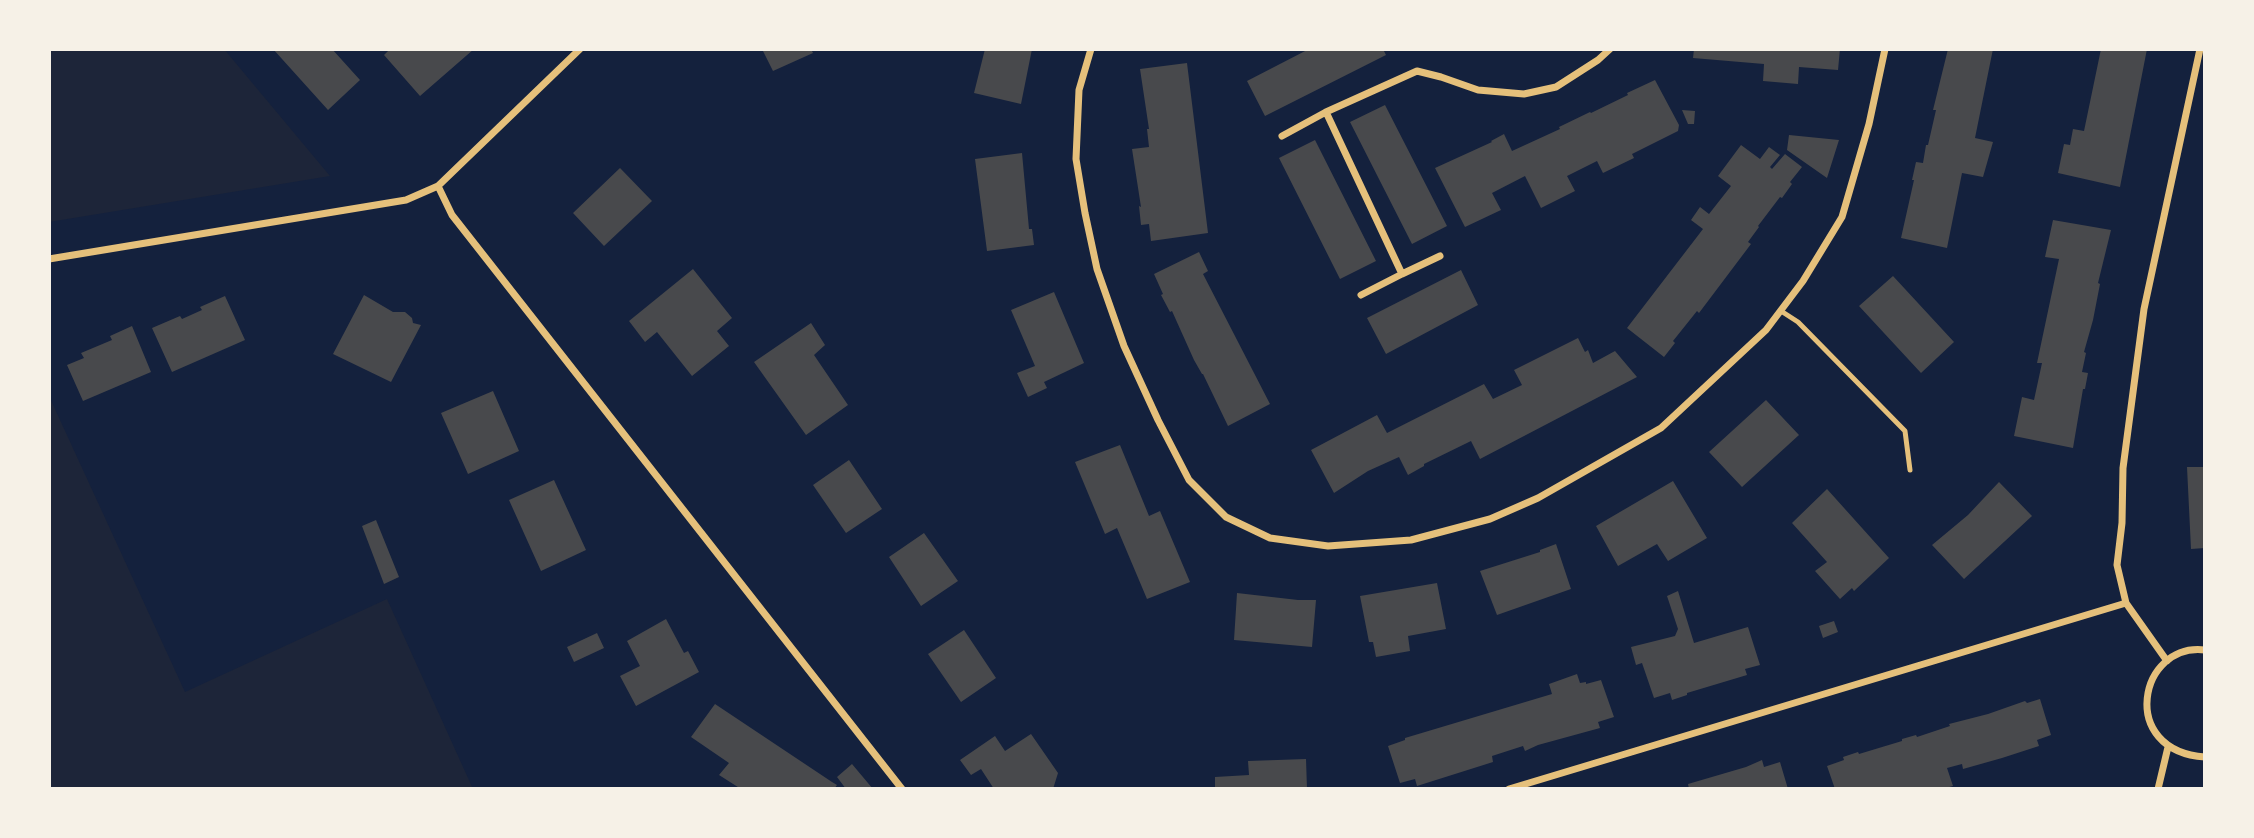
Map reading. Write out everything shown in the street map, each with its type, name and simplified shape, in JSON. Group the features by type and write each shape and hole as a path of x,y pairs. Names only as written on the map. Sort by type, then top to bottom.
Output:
{"street":[{"path":"49,259 406,200 438,186 580,49"},
{"path":"1091,49 1079,90 1076,159 1097,269 1125,346 1158,420 1189,481 1227,517 1270,538 1328,546 1411,540 1490,519 1538,498 1661,428 1766,330 1803,281 1842,217 1869,124 1885,49"},
{"path":"1282,136 1326,112 1418,71 1478,90 1524,94 1556,87 1610,49"},
{"path":"2167,661 2126,603 2117,565 2122,523 2123,468 2144,309 2200,49"},
{"path":"1326,112 1402,274"},
{"path":"438,186 452,215 902,789"},
{"path":"1361,295 1440,256"},
{"path":"1510,789 2126,603"},
{"path":"2205,650 2182,652 2167,661 2154,676 2147,694 2147,714 2155,732 2168,747 2187,756 2205,757"},
{"path":"2158,789 2168,747"}],"lane":[{"path":"1781,311 1798,322 1905,431 1910,470"}],"shaded area":[{"path":"49,49 224,49 330,176 49,222"},
{"path":"49,396 185,692 387,599 473,789 49,789"}],"building":[{"path":"273,49 332,49 360,80 328,110"},
{"path":"390,49 474,49 420,96 384,55"},
{"path":"762,49 811,49 813,53 773,71"},
{"path":"985,49 1032,49 1021,104 974,93"},
{"path":"1309,49 1383,49 1386,55 1265,116 1247,81"},
{"path":"1694,49 1840,49 1838,70 1799,67 1798,84 1763,81 1764,64 1693,58"},
{"path":"1948,49 1993,49 1975,138 1993,142 1983,177 1962,173 1947,248 1901,238 1916,162 1923,163"},
{"path":"2101,49 2147,49 2120,187 2058,173 2064,144 2070,145 2073,129 2084,131"},
{"path":"1187,63 1208,233 1151,241 1149,224 1141,225 1139,206 1141,207 1132,149 1149,147 1140,69"},
{"path":"1655,80 1679,125 1678,131 1632,154 1634,158 1603,173 1597,161 1567,176 1575,191 1541,208 1525,176 1492,193 1501,210 1465,227 1435,168 1504,134 1512,151"},
{"path":"1385,105 1447,226 1412,244 1350,122"},
{"path":"1682,110 1695,111 1694,124 1688,124"},
{"path":"1789,135 1839,140 1827,178 1787,150"},
{"path":"1315,140 1376,261 1340,279 1279,158"},
{"path":"1741,145 1760,159 1769,147 1780,155 1770,167 1772,169 1785,154 1802,167 1782,198 1780,197 1758,226 1748,242 1751,244 1699,313 1697,311 1673,341 1675,343 1664,357 1627,328 1703,229 1691,220 1700,207 1709,214 1731,186 1718,176"},
{"path":"1022,153 1029,229 1032,229 1034,245 987,251 975,159"},
{"path":"620,168 652,201 604,246 573,213"},
{"path":"2053,220 2111,230 2084,352 2082,372 2088,373 2073,448 2014,436 2022,397 2034,400 2042,363 2037,363 2059,259 2045,257"},
{"path":"1199,252 1208,271 1203,274 1270,404 1228,426 1172,311 1170,312 1161,295 1163,294 1154,274"},
{"path":"693,269 732,318 717,331 729,346 692,376 657,332 645,342 629,321"},
{"path":"1461,270 1478,305 1386,354 1367,318"},
{"path":"1893,276 1954,342 1921,373 1859,306"},
{"path":"1054,292 1084,363 1044,382 1047,388 1028,397 1017,373 1035,366 1011,310"},
{"path":"364,295 393,312 405,312 412,318 413,323 421,325 391,382 333,354"},
{"path":"225,296 245,340 172,372 152,328 180,316 182,319"},
{"path":"811,323 825,345 814,355 848,405 806,435 754,362"},
{"path":"132,326 151,372 83,401 67,365 84,358 81,353 112,340 110,336"},
{"path":"1578,338 1585,352 1588,350 1593,363 1615,351 1637,377 1480,459 1471,441 1408,475 1399,457 1368,471 1334,493 1311,450 1377,415 1387,433 1484,384 1493,399 1522,385 1514,370"},
{"path":"493,391 519,451 468,474 441,413"},
{"path":"1766,400 1799,435 1742,487 1709,452"},
{"path":"1120,445 1149,516 1160,511 1190,582 1147,599 1117,528 1105,534 1075,462"},
{"path":"849,460 882,509 846,533 813,485"},
{"path":"2187,467 2205,467 2205,548 2191,549"},
{"path":"554,480 586,550 541,571 509,500"},
{"path":"1673,481 1707,538 1668,561 1657,544 1618,566 1596,526"},
{"path":"1999,482 2032,516 1964,579 1932,545 1968,515"},
{"path":"1827,489 1889,558 1854,591 1852,588 1840,599 1815,571 1827,562 1792,523"},
{"path":"376,520 399,577 384,584 362,526"},
{"path":"924,533 958,581 921,606 889,557"},
{"path":"1556,544 1571,589 1497,615 1480,571 1540,552"},
{"path":"1437,583 1446,629 1408,636 1410,651 1376,657 1373,642 1369,642 1360,596"},
{"path":"1678,591 1694,643 1748,627 1760,665 1745,669 1747,675 1672,700 1670,693 1654,698 1642,663 1636,665 1631,647 1675,636 1678,629 1667,596"},
{"path":"1237,593 1316,600 1312,647 1234,640"},
{"path":"666,619 684,653 688,651 699,672 636,706 620,676 640,666 627,641"},
{"path":"1834,621 1838,632 1823,638 1819,626"},
{"path":"964,630 996,678 961,702 928,654"},
{"path":"597,633 604,648 574,662 567,647"},
{"path":"1577,674 1580,683 1601,680 1614,717 1598,722 1600,728 1525,751 1523,746 1492,756 1493,762 1417,786 1415,779 1400,783 1388,746 1405,738 1552,694 1549,684"},
{"path":"2040,699 2051,735 2037,740 2039,746 2002,758 1963,769 1962,764 1947,768 1953,786 1942,789 1835,789 1827,766 1844,760 1843,757 1916,735 1917,737 1950,726 1949,724 2025,701 2027,703"},
{"path":"715,704 837,785 834,789 741,789 719,775 729,763 691,737"},
{"path":"1031,734 1058,773 1053,789 994,789 981,769 971,775 960,760 995,736 1005,751"},
{"path":"1306,759 1307,789 1215,789 1215,777 1249,775 1248,761"},
{"path":"1762,760 1764,767 1780,762 1788,789 1689,789 1688,784"},
{"path":"852,764 873,789 846,789 837,777"}]}
